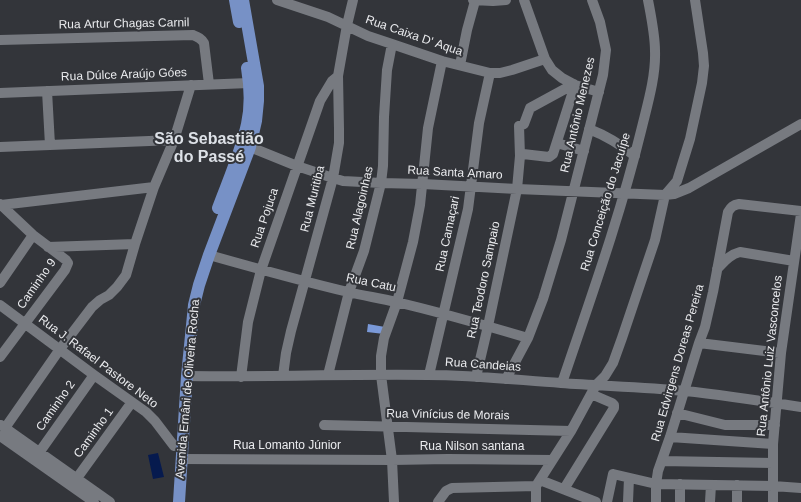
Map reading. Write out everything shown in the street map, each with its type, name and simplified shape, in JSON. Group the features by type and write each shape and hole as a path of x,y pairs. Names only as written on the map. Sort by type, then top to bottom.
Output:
{"main road":[{"name":"Avenida Ernâni de Oliveira Rocha","path":"171,502 182,336 187,302 202,252 242,143 247,123 249,83 235,0"},
{"name":"Avenida Ernâni de Oliveira Rocha","path":"179,502 187,376 194,305 209,255 250,147 256,121 258,86 243,0"}],"street":[{"name":"Rua Caixa D' Aqua","path":"277,0 328,17 368,36 442,61 490,73 500,73 512,70 545,59"},
{"name":"Rua Muritiba","path":"283,376 291,331 333,178 340,129 338,76 353,0"},
{"path":"460,65 474,0 506,0"},
{"path":"524,0 545,59 552,70 562,78 575,84 600,92"},
{"name":"Rua Antônio Menezes","path":"506,379 528,338 542,299 561,240 589,129 600,92 606,50 600,22 592,0"},
{"name":"Rua Conceição do Jacuípe","path":"562,383 635,156 654,71 655,51 648,0"},
{"path":"536,502 538,483 596,385 605,376 613,363 655,240 664,195 677,181 690,139 702,83 704,66 704,53 696,0"},
{"name":"Rua Artur Chagas Carnil","path":"0,40 198,37 202,39 204,43 209,84"},
{"name":"Rua Alagoinhas","path":"328,375 350,292 364,251 381,184 384,166 384,118 387,70 392,44"},
{"path":"394,502 392,460 381,375 381,356 384,338 397,302 413,242 423,184 428,128 442,61"},
{"name":"Rua Camaçari","path":"429,375 468,209 479,123 490,73"},
{"name":"Rua Pojuca","path":"241,377 248,322 261,270 320,101 332,81 338,76"},
{"name":"Rua Dúlce Araújo Góes","path":"0,93 249,83"},
{"path":"520,156 523,154 551,156 557,143 575,84"},
{"name":"Rua Teodoro Sampaio","path":"476,377 518,189 520,156 519,126 524,124 530,108 575,84"},
{"path":"94,502 2,429 92,307 109,295 126,275 154,187 174,140 191,85"},
{"path":"48,91 50,145"},
{"name":"Rua Santa Amaro","path":"250,147 297,166 343,181 381,184 423,184 664,195 674,194 689,188 801,124"},
{"path":"589,129 603,134 635,156"},
{"path":"0,147 174,140"},
{"path":"557,143 584,151"},
{"path":"0,205 154,187"},
{"name":"Rua Edvirgens Doreas Pereira","path":"656,502 658,471 704,327 713,292 728,212 734,205 739,204 801,212"},
{"path":"0,205 48,247 135,244"},
{"name":"Rua Antônio Luiz Vasconcelos","path":"773,502 772,463 776,403 781,353 801,212"},
{"path":"0,283 33,235"},
{"name":"Caminho 9","path":"0,357 65,270 68,263 66,260 48,247"},
{"path":"717,269 728,258 740,252 794,261"},
{"name":"Rua Catu","path":"209,255 261,270 444,314 528,338"},
{"name":"Rua J. Rafael Pastore Neto","path":"0,305 146,412 155,421 174,446"},
{"path":"699,343 781,353"},
{"name":"Caminho 2","path":"37,456 94,375"},
{"name":"Rua Candeias","path":"187,376 241,377 429,375 476,377 684,391 801,407"},
{"path":"564,489 614,408 612,403 591,394"},
{"name":"Caminho 1","path":"77,478 132,402"},
{"path":"677,413 725,425 775,425"},
{"name":"Rua Vinícius de Morais","path":"324,425 570,430"},
{"path":"670,437 773,444"},
{"path":"37,456 77,478 110,502"},
{"name":"Rua Lomanto Júnior","path":"181,459 392,460"},
{"name":"Rua Nilson santana","path":"392,460 552,460"},
{"path":"662,461 772,463"},
{"path":"607,502 613,474 656,484 737,485 801,488"},
{"path":"628,502 629,478"},
{"path":"438,502 446,491 452,488 538,483 564,489 596,502"},
{"path":"680,484 680,502"},
{"path":"710,502 711,485"},
{"path":"737,485 737,502"}],"water":[{"path":"158,453 164,477 153,479 148,455"}],"building":[{"path":"368,324 385,327 384,334 367,332"}],"district":[{"name":"São Sebastião do Passé","path":"209,149"}]}
